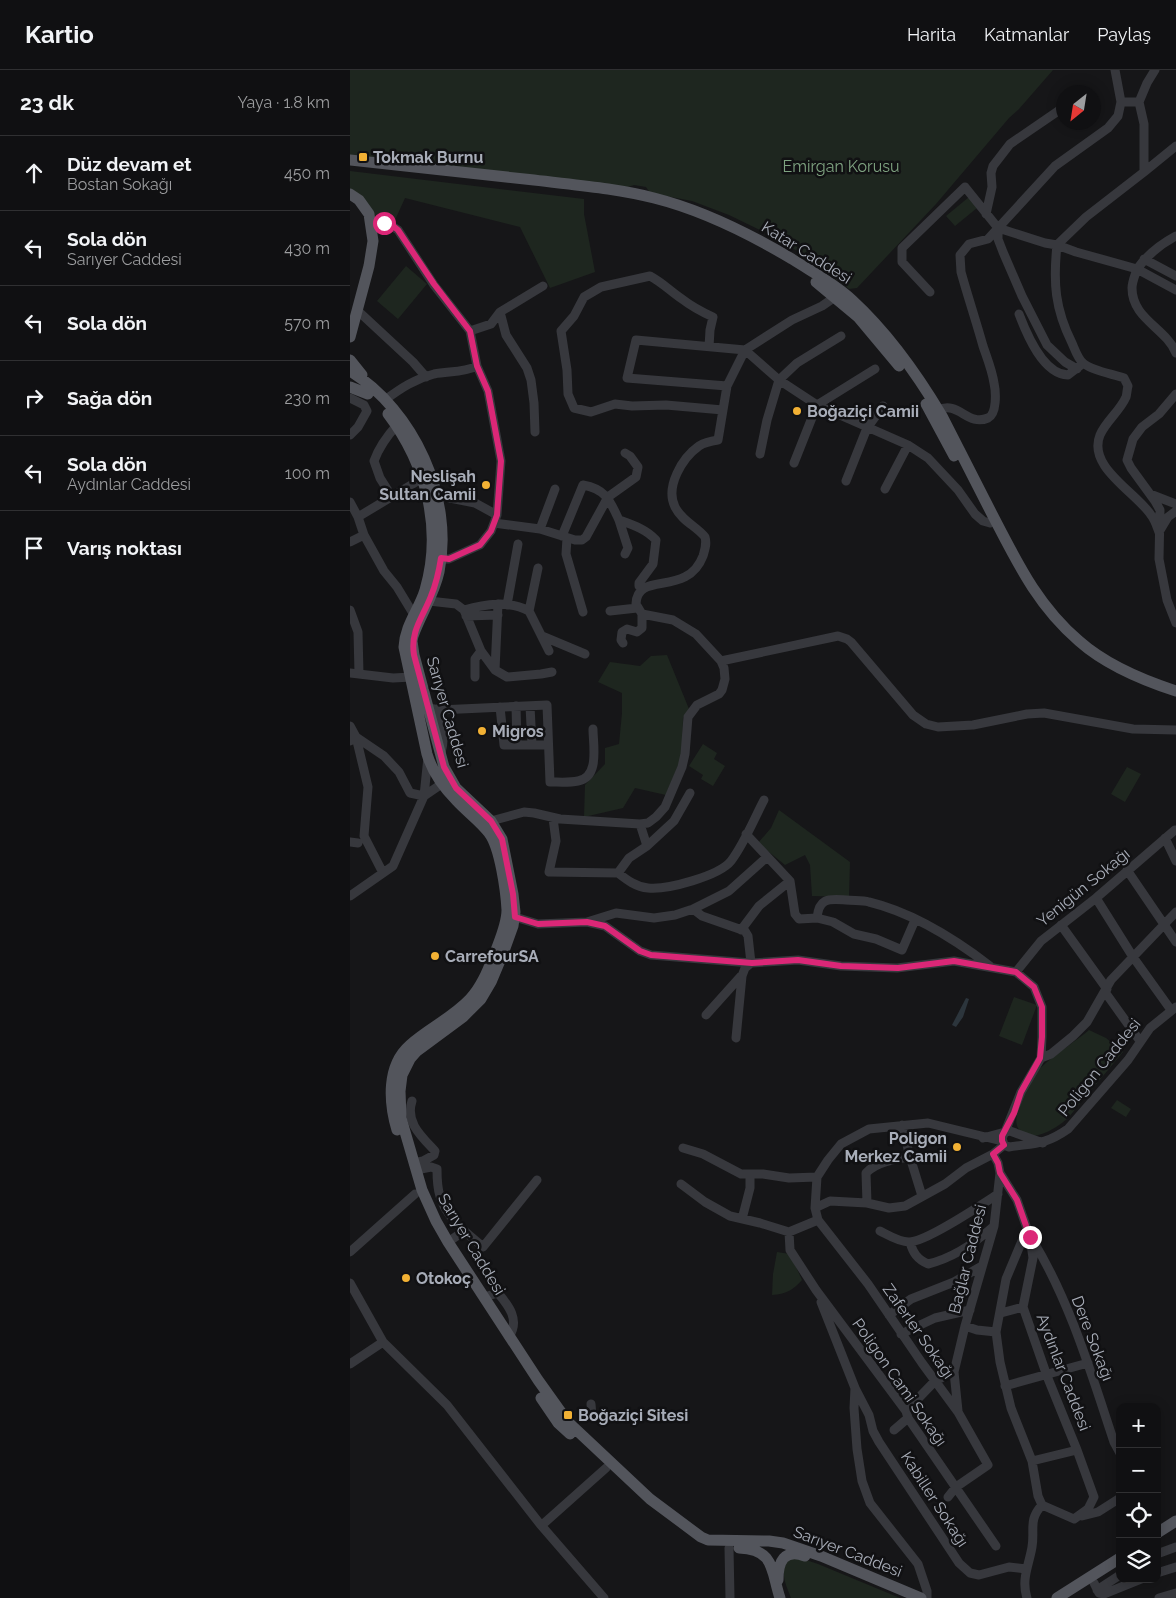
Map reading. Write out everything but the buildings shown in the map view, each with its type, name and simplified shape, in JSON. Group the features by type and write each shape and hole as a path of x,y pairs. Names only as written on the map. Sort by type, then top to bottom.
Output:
{"main road":[{"name":"Katar Caddesi","path":"350,160 571,185 627,192 656,198 726,224 786,255 840,296 888,352 937,415 1019,567 1042,602 1074,637 1100,657 1136,676 1176,691"},
{"name":"Katar Caddesi","path":"350,167 565,190 651,204 703,221 747,241 840,296"},
{"path":"350,194 359,200 369,214 373,235 373,248 350,337"},
{"path":"350,202 358,209 370,226"},
{"path":"350,320 357,310"},
{"path":"350,360 370,390"},
{"name":"Sarıyer Caddesi","path":"350,371 370,390 397,425 408,444 431,496"},
{"name":"Sarıyer Caddesi","path":"350,380 385,400 403,421 418,445 428,470 437,558 412,642 414,655 444,767 456,788 502,839 513,894 511,916 513,926 491,982 481,999 463,1017 419,1048 406,1066 400,1091 400,1108 415,1166 429,1208 448,1242 509,1337 568,1422 650,1499 700,1537 714,1542 769,1541 796,1546 912,1596 922,1598"},
{"path":"350,387 370,390"},
{"name":"Katar Caddesi","path":"937,415 1018,578 1038,608 1052,624 1083,652 1106,668 1151,690 1176,698"},
{"name":"Sarıyer Caddesi","path":"426,600 414,615 407,629 404,647 412,677 428,709 428,757 432,768 457,801 488,824"},
{"path":"428,757 434,758 441,754"},
{"path":"443,783 444,767"},
{"name":"Sarıyer Caddesi","path":"511,916 488,971 477,990 457,1011 408,1046 394,1071 390,1094 393,1116 415,1194 439,1242 558,1423 643,1502 693,1540 710,1548 749,1548 759,1551 771,1564 780,1597"},
{"path":"1161,1530 1176,1521"},
{"path":"1161,1539 1176,1530"},
{"path":"780,1597 780,1567 782,1560 789,1554 798,1553 835,1566 850,1568"},
{"path":"1057,1598 1116,1561"},
{"path":"1071,1598 1096,1587 1116,1570"}],"street":[{"path":"937,415 961,413 972,419 982,420 991,417 995,412 995,384 961,272 960,255 970,244 988,239 1055,166 1108,128 1118,116 1121,102 1115,70"},
{"path":"1144,172 1144,124 1139,102 1155,70"},
{"path":"1121,102 1139,102"},
{"path":"986,214 992,188 990,173 993,166 1010,144 1056,112"},
{"path":"1019,314 1029,338 1051,370 1068,376 1077,366 1076,352 1064,328 1057,298 1054,274 1057,245 1086,217 1176,146"},
{"path":"930,292 902,262 902,248 965,187 998,228 1137,269 1176,290"},
{"path":"370,226 384,223 392,225 398,230 434,284 470,331 477,366 488,391 501,461 496,519 480,545 449,559 437,558"},
{"path":"998,228 998,239 1003,252 1047,345 1077,366 1092,368 1124,378 1128,386 1126,397 1099,436 1098,451 1102,463 1152,515 1160,532"},
{"path":"1176,236 1167,240 1144,259 1137,269 1132,288 1136,306 1146,320 1174,347 1176,354"},
{"path":"1144,259 1176,276"},
{"path":"709,347 712,317 686,302 665,284 650,276 601,287 584,297 574,316 561,331 567,370 568,394 574,408 590,412 615,404 632,406 666,405 723,410"},
{"path":"470,331 491,324 500,312 543,286"},
{"path":"623,643 621,640 622,632 627,629 637,632 642,628 637,599 642,589 647,586 681,580 693,573 701,562 706,548 705,537 679,514 672,498 671,490 677,474 693,452 700,446 718,440 727,386 745,350 792,320 822,306 832,306 840,296"},
{"path":"357,310 413,362 426,377"},
{"path":"500,312 506,335 527,368 531,380 535,432"},
{"path":"760,454 767,420 779,380 797,363 841,336"},
{"path":"727,386 627,378 636,340 745,350 779,380 817,405 908,445 928,458 958,490 975,514 983,521 990,523"},
{"path":"385,400 401,388 426,377 436,374 467,371 477,366"},
{"path":"794,463 817,405 875,369"},
{"path":"1176,394 1159,414 1142,427 1133,440 1127,460 1160,510 1159,559 1165,592 1176,622"},
{"path":"350,398 364,405 367,411 358,427 350,435"},
{"path":"846,481 867,428 883,406"},
{"path":"392,497 380,478 374,461 376,453 397,425"},
{"path":"885,490 908,445"},
{"path":"431,496 474,503 496,519 540,528 564,537 582,540 586,537 608,497 636,477 638,467 630,456 625,453"},
{"path":"358,517 422,479"},
{"path":"583,612 566,554 564,537 583,484 591,486 608,497 619,520 628,548 625,554"},
{"path":"540,528 555,488"},
{"path":"1150,494 1175,507 1160,532"},
{"path":"350,502 358,517 364,535 384,571 397,587 414,615"},
{"path":"619,520 636,526 656,540 653,564 639,583 642,589"},
{"path":"350,542 364,535"},
{"path":"495,670 498,615 503,604 518,544"},
{"path":"529,612 538,568"},
{"path":"426,600 456,604 465,613 481,652 495,670 507,677 552,672"},
{"path":"465,613 481,605 503,604 524,608 529,612 549,651"},
{"path":"350,610 358,632 354,674 393,678 412,677"},
{"path":"488,824 524,812 588,822 640,824 648,823 665,807 682,767 688,717 697,705 718,695 722,690 725,679 724,668 721,661 696,634 681,623 640,611 610,611"},
{"path":"465,613 498,615"},
{"path":"542,636 585,654"},
{"path":"721,661 838,636 851,642 913,715 932,726 973,725 1027,714 1044,713 1133,729 1176,730"},
{"path":"475,677 476,658 481,652"},
{"path":"428,709 547,705 550,782 580,781 588,775 593,767 593,729"},
{"path":"516,706 517,745"},
{"path":"530,706 532,745"},
{"path":"500,707 504,745 548,745"},
{"path":"350,726 368,787 364,836 383,873"},
{"path":"353,739 384,756 399,772 410,793 424,796 443,783"},
{"path":"351,897 393,866 424,796 428,757"},
{"path":"618,873 629,858 647,846 674,821 690,793"},
{"path":"554,818 556,841 548,872 618,873 638,886 650,888 673,885 700,878 717,872 730,862 764,800"},
{"path":"640,824 647,846"},
{"name":"Yenigün Sokağı","path":"1016,972 1041,941 1096,898 1175,830"},
{"path":"746,834 790,881 797,918 817,918 833,922 854,934 876,939 902,950 915,920"},
{"path":"1165,838 1176,861"},
{"path":"511,916 538,924 587,922 616,914 654,918 675,915 693,909 729,891 767,857"},
{"path":"1127,870 1176,942"},
{"path":"741,930 759,906 790,881"},
{"path":"1096,898 1133,957 1174,1008"},
{"path":"817,918 818,908 822,902 832,899 868,902 915,920 968,949 992,968"},
{"path":"693,909 702,916 741,930 748,936 752,963"},
{"path":"1040,1058 1051,1054 1087,1022 1111,980 1176,912"},
{"path":"587,922 605,926 640,951 651,955 752,963 798,960 841,966 898,968 954,961 1016,972 1034,987 1042,1007 1040,1058 1021,1092 1004,1139"},
{"path":"1061,925 1140,1041"},
{"path":"736,1038 742,976 745,968 752,963"},
{"path":"706,1015 742,976"},
{"name":"Poligon Caddesi","path":"1043,1143 1058,1136 1074,1124 1128,1060 1140,1041 1157,1021 1174,1008"},
{"path":"412,1101 410,1108 411,1121 417,1132 434,1151 434,1155 415,1166"},
{"path":"1014,1113 1015,1133 1018,1140 1015,1146"},
{"path":"681,1184 705,1202 730,1216 788,1232 818,1220 815,1208 818,1177 828,1160 841,1144 869,1129 928,1123 983,1138 1004,1139"},
{"path":"902,1125 922,1196"},
{"path":"815,1208 830,1201 867,1203 889,1208 904,1206 945,1184 966,1168 993,1154 1010,1130 1043,1143"},
{"path":"1004,1139 1009,1147 1043,1143"},
{"path":"683,1148 703,1154 741,1174 763,1174 790,1178 818,1177"},
{"name":"Bağlar Caddesi","path":"958,1412 954,1372 965,1326 994,1226 1000,1173 998,1163 993,1154"},
{"path":"867,1203 866,1173 870,1168 910,1157"},
{"path":"415,1166 436,1169 436,1181 440,1198 448,1213 464,1231 483,1247 537,1180"},
{"name":"Aydınlar Caddesi","path":"1000,1173 1017,1200 1028,1233 1033,1258 1023,1307 1047,1376 1094,1497 1088,1509 1074,1519"},
{"path":"742,1219 750,1188 750,1174"},
{"path":"350,1252 415,1194"},
{"path":"880,1231 899,1240 910,1242 954,1221 998,1194"},
{"name":"Zaferler Sokağı","path":"818,1220 868,1284 901,1334 958,1412 988,1465 956,1487"},
{"path":"910,1242 914,1254 928,1264 976,1242 994,1226"},
{"path":"448,1242 464,1231"},
{"name":"Poligon Cami Sokağı","path":"788,1232 790,1250 816,1290 907,1414 996,1546"},
{"path":"1028,1233 1006,1279 996,1332 1005,1386 1011,1408 1032,1461 1038,1496 1042,1505 1074,1519 1098,1512 1116,1501"},
{"name":"Dere Sokağı","path":"1028,1233 1047,1264 1088,1363 1117,1448"},
{"path":"889,1315 911,1299 954,1282 982,1266"},
{"path":"350,1283 383,1342 447,1405 542,1525 604,1598"},
{"name":"Kabiller Sokağı","path":"816,1290 879,1442 959,1563 970,1573 979,1575 1009,1567 1026,1569"},
{"path":"484,1297 498,1293 510,1307 514,1318 514,1327 509,1337"},
{"path":"1001,1313 1023,1307"},
{"path":"901,1334 935,1318 970,1310"},
{"path":"965,1326 977,1330 996,1332"},
{"path":"350,1364 383,1342"},
{"path":"1005,1386 1047,1376 1088,1363"},
{"path":"894,1430 935,1381 954,1372"},
{"path":"855,1388 854,1408 862,1479 870,1503 918,1564 927,1591 927,1598"},
{"path":"591,1404 592,1416"},
{"path":"1032,1461 1077,1450"},
{"path":"542,1525 606,1468"},
{"path":"948,1497 956,1487"},
{"path":"1027,1598 1024,1581 1033,1546 1032,1523 1042,1505"},
{"path":"1161,1553 1176,1547"},
{"path":"729,1548 730,1598"},
{"path":"1161,1572 1176,1568"},
{"path":"1116,1577 1096,1587 1099,1593 1104,1594 1131,1583"},
{"path":"1159,1598 1176,1593"}],"green space":[{"name":"Emirgan Korusu","path":"350,70 1053,70 1009,118 936,204 857,288 849,289 799,252 770,235 729,215 692,201 650,193 646,187 634,185 628,187 350,156"},
{"path":"350,171 584,199 584,214 595,272 550,288 520,227 405,198 395,220 378,219 355,191 350,190"},
{"path":"969,197 977,208 955,226 946,216"},
{"path":"406,266 427,284 398,319 377,301"},
{"path":"667,655 689,709 683,718 682,756 666,795 635,788 623,808 584,817 585,785 605,764 605,748 619,744 622,693 598,682 610,662 640,666 651,656"},
{"path":"703,744 717,753 714,759 725,766 713,786 701,779 703,775 689,766"},
{"path":"1127,767 1141,774 1125,802 1111,794"},
{"path":"779,810 850,862 849,897 812,896 810,865 805,855 785,865 758,843 771,828"},
{"path":"1014,997 1037,1005 1022,1045 999,1036"},
{"path":"1089,1030 1106,1038 1123,1052 1068,1118 1043,1134 1029,1136 1023,1133 1018,1128 1016,1118 1028,1083 1048,1061"},
{"path":"1117,1100 1131,1109 1126,1117 1111,1108"},
{"path":"777,1252 790,1254 802,1280 789,1291 772,1295 773,1274"},
{"path":"792,1558 800,1558 818,1564 900,1598 791,1598 785,1582 784,1571 787,1562"}],"shaded area":[{"path":"966,998 969,999 963,1017 956,1027 952,1025"}],"place":[{"name":"Tokmak Burnu","path":"363,157"},
{"name":"Boğaziçi Camii","path":"797,411"},
{"name":"Neslişah Sultan Camii","path":"486,485"},
{"name":"Migros","path":"482,731"},
{"name":"CarrefourSA","path":"435,956"},
{"name":"Poligon Merkez Camii","path":"957,1147"},
{"name":"Otokoç","path":"406,1278"},
{"name":"Boğaziçi Sitesi","path":"568,1415"}],"route":[{"path":"384,223 392,225 398,230 434,284 470,331 477,366 488,391 493,412 501,461 497,515 491,531 480,545 449,559 441,558 436,584 415,630 412,642 444,767 456,788 491,821 502,839 515,904 515,917 538,924 587,922 605,926 640,951 651,955 752,963 798,960 841,966 898,968 954,961 1016,972 1034,987 1042,1007 1040,1058 1021,1092 1014,1113 1002,1136 1004,1145 993,1154 998,1163 1000,1173 1017,1200 1030,1237"}]}
